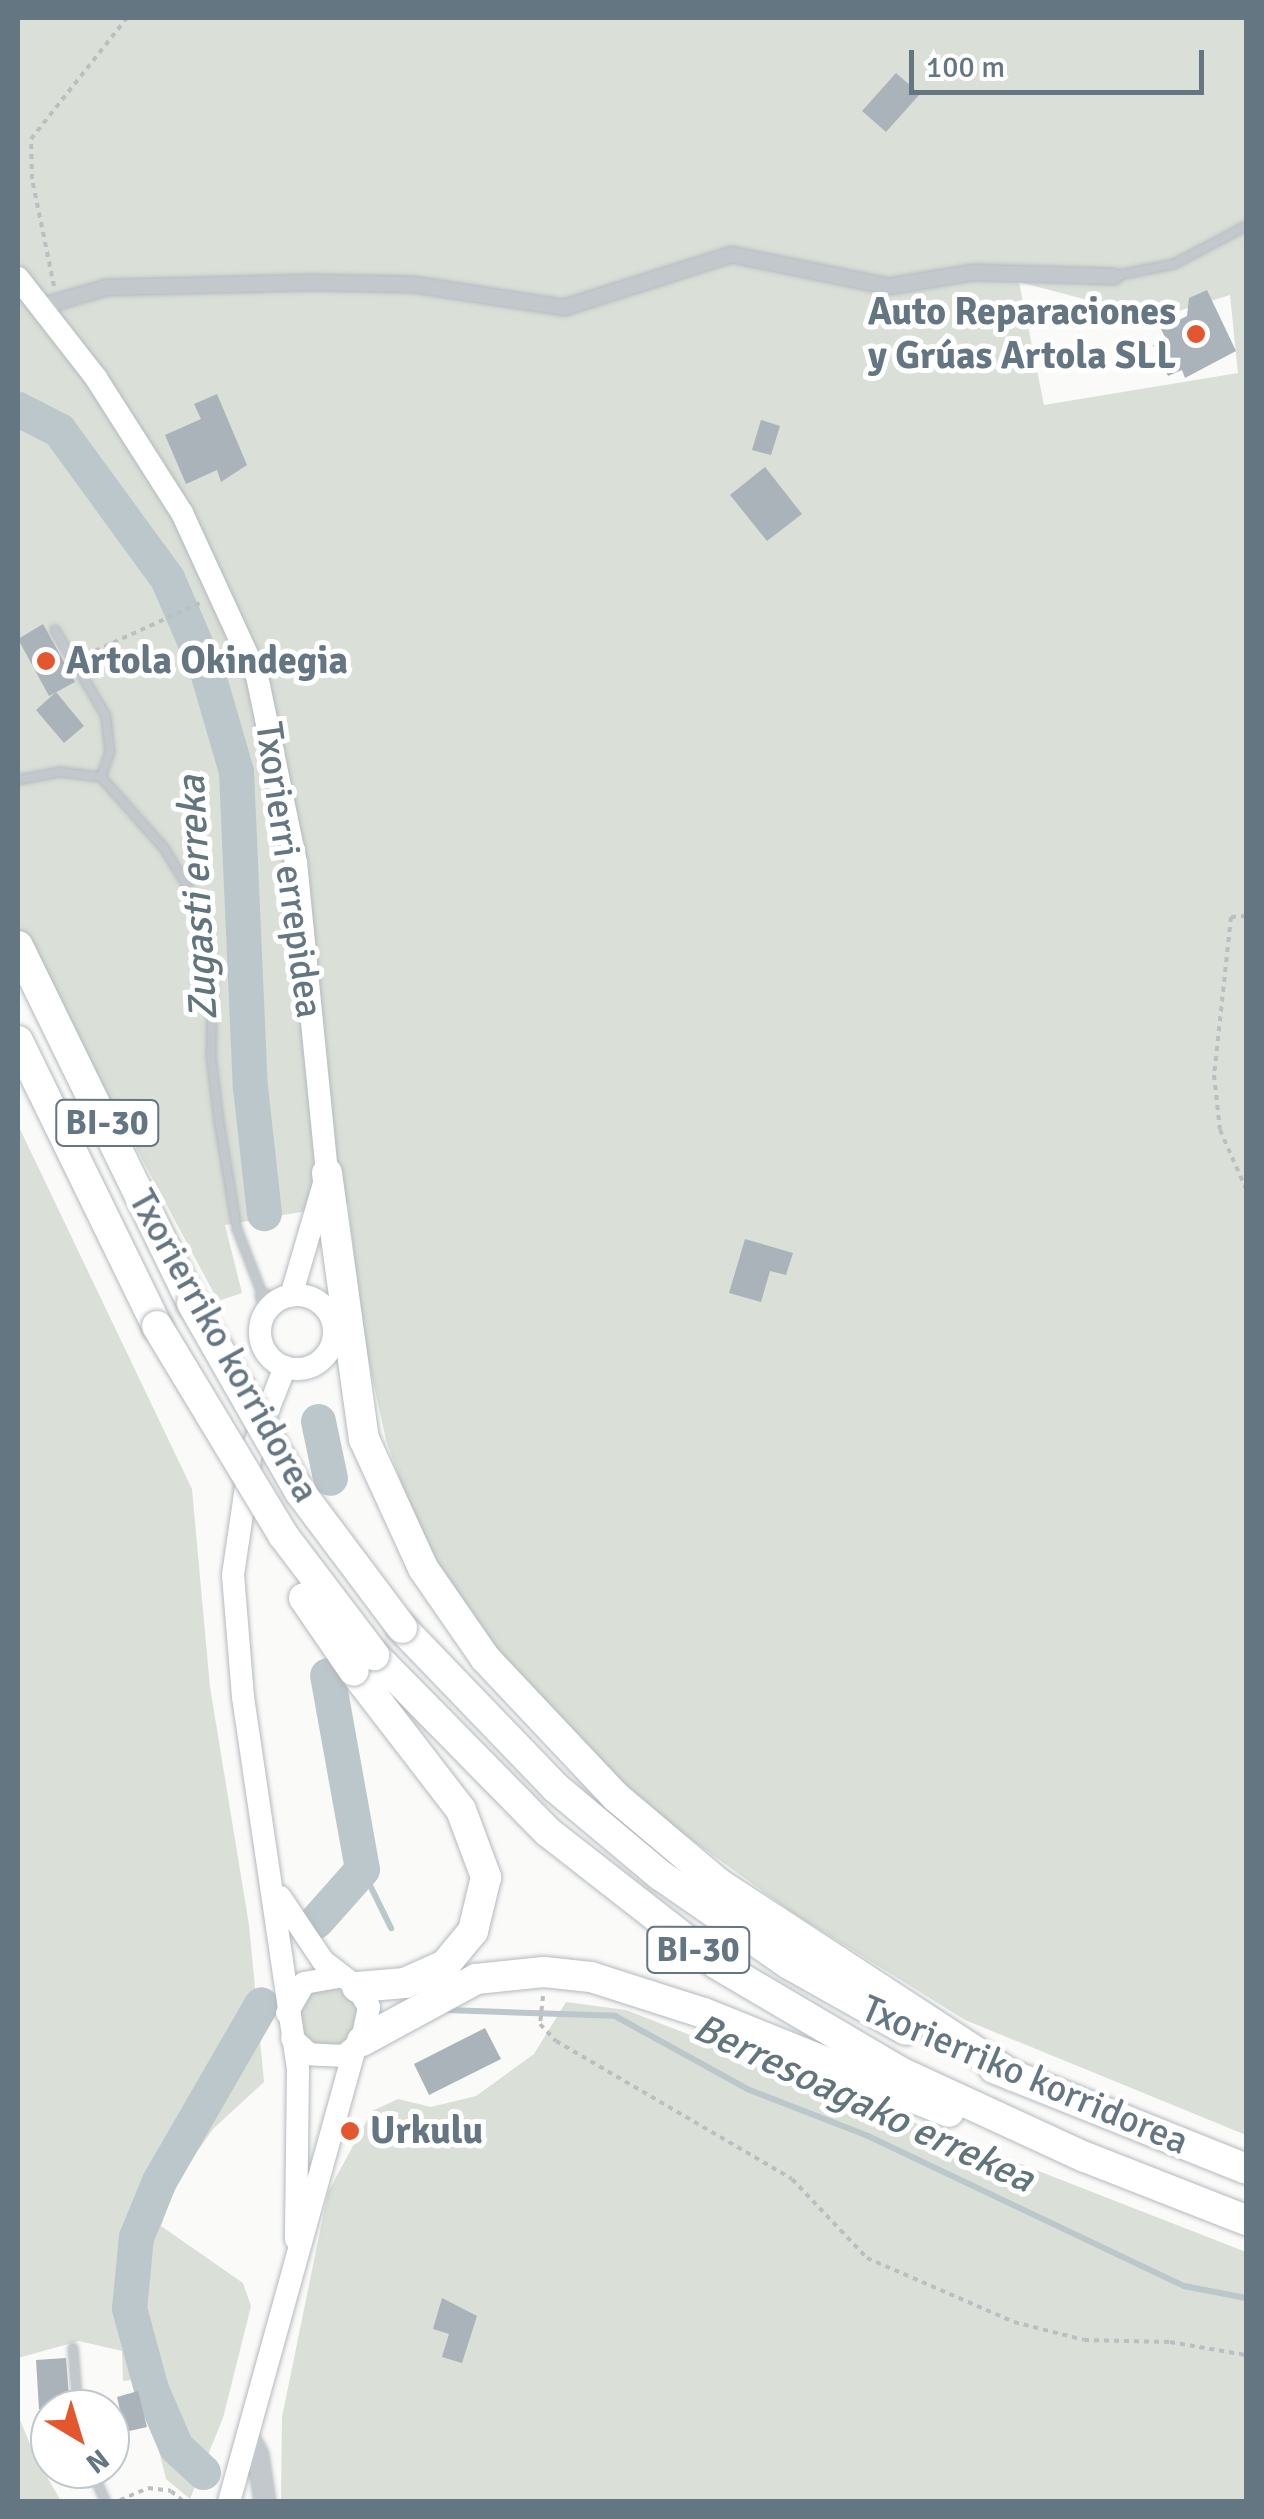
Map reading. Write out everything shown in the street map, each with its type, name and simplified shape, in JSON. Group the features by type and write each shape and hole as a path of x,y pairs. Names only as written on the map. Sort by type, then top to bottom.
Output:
{"highway":[{"name":"Txorierriko korridorea","path":"18,946 192,1303 300,1492 402,1628 546,1779 706,1910 846,1998 1013,2076 1246,2168"},
{"name":"Txorierriko korridorea","path":"18,1040 190,1390 208,1443 260,1534 364,1663 548,1832 717,1964 902,2073 1085,2157 1246,2220"},
{"path":"327,1173 358,1418"},
{"path":"326,1355 358,1418 402,1529 447,1607 568,1750 750,1908 1013,2076"},
{"path":"348,1982 405,1983 444,1965 473,1932 486,1877 461,1810 364,1663"},
{"path":"358,2046 447,1990 476,1979 544,1972 643,1990 900,2096 1085,2157"}],"main road":[{"name":"Txorierri errepidea","path":"18,278 51,310 182,513 257,676 296,862 327,1173"},
{"path":"327,1173 261,1340 285,1368 308,1368 326,1355 334,1336 324,1306 332,1222"},
{"path":"275,1299 324,1306"},
{"path":"229,2502 296,2240 302,2114 276,1890 243,1697 232,1575 251,1453 285,1368"},
{"path":"276,1890 369,2007 310,2215 296,2240"},
{"path":"290,2026 304,1983 348,1982"},
{"path":"290,2026 320,2058 358,2046"}],"street":[{"path":"51,310 118,287 360,282 570,306 731,254 888,286 973,272 1122,275"},
{"path":"248,2438 258,2455 265,2502"}],"lane":[{"path":"1122,275 1192,257 1246,226"},
{"path":"55,630 106,716 110,752 101,777"},
{"path":"18,780 60,772 101,777 170,855 203,918 214,979 212,1056 219,1122 237,1229 275,1299"},
{"path":"73,2348 76,2389"}],"path":[{"path":"51,310 32,179 31,139 127,18"},
{"path":"75,661 202,602"},
{"path":"1246,916 1231,918 1214,1075 1220,1130 1246,1190"},
{"path":"544,1972 540,2024 556,2041 792,2179 867,2258 1014,2322 1084,2340 1170,2342 1246,2354"},
{"path":"117,2502 148,2488 171,2491 184,2502"}],"shaded area":[{"path":"18,18 1246,18 1246,2135 965,2020 793,1913 682,1833 585,1750 512,1672 454,1594 413,1516 386,1440 364,1340 348,1204 225,1225 242,1293 218,1301 18,927","holes":["1019,282 1156,318 1230,295 1238,373 1044,405"]},
{"path":"18,1125 192,1489 210,1687 249,1925 264,2082 213,2129 178,2179 161,2226 243,2283 251,2306 223,2418 190,2499 166,2479 141,2379 123,2381 122,2351 79,2341 18,2358"},
{"path":"328,1988 349,1996 357,2017 349,2038 328,2046 307,2038 299,2017 307,1996"},
{"path":"566,2002 626,2010 1246,2252 1246,2501 281,2502 282,2417 328,2192 372,2111 398,2099 431,2107 476,2096 534,2054"},
{"path":"18,2415 30,2444 30,2489 54,2489 61,2501 18,2501"}],"building":[{"path":"896,73 920,94 886,132 862,111"},
{"name":"Auto Reparaciones y Grúas Artola SLL","path":"1207,290 1236,351 1185,378 1182,370 1168,376 1153,345 1166,339 1161,329 1187,316 1189,298"},
{"path":"217,394 247,465 221,482 217,470 186,484 165,435 201,419 194,404"},
{"path":"761,420 780,426 771,455 752,450"},
{"path":"765,467 802,514 767,541 730,495"},
{"name":"Artola Okindegia","path":"43,624 75,682 49,696 18,639"},
{"path":"56,692 84,726 64,743 36,710"},
{"path":"745,1239 793,1253 786,1275 770,1271 761,1302 729,1293"},
{"path":"485,2028 501,2059 429,2095 414,2064"},
{"path":"442,2298 477,2316 462,2363 442,2357 449,2334 433,2329"},
{"path":"66,2358 68,2389 38,2389 36,2360"},
{"path":"138,2391 147,2427 130,2431 130,2393"}],"waterway":[{"name":"Zugasti erreka","path":"18,409 59,430 167,578 206,668 236,771 250,1087 264,1213"},
{"path":"318,1421 330,1478"},
{"path":"316,1921 362,1869 327,1675"},
{"path":"362,1869 391,1928"},
{"path":"203,2472 176,2447 151,2389 129,2308 136,2237 159,2181 261,2004"},
{"name":"Berresoagako errekea","path":"447,2010 615,2016 747,2089 868,2136 1184,2286 1246,2298"}],"place":[{"name":"Auto Reparaciones y Grúas Artola SLL","path":"1196,334"},
{"name":"Artola Okindegia","path":"46,661"},
{"name":"Urkulu","path":"350,2131"}]}
